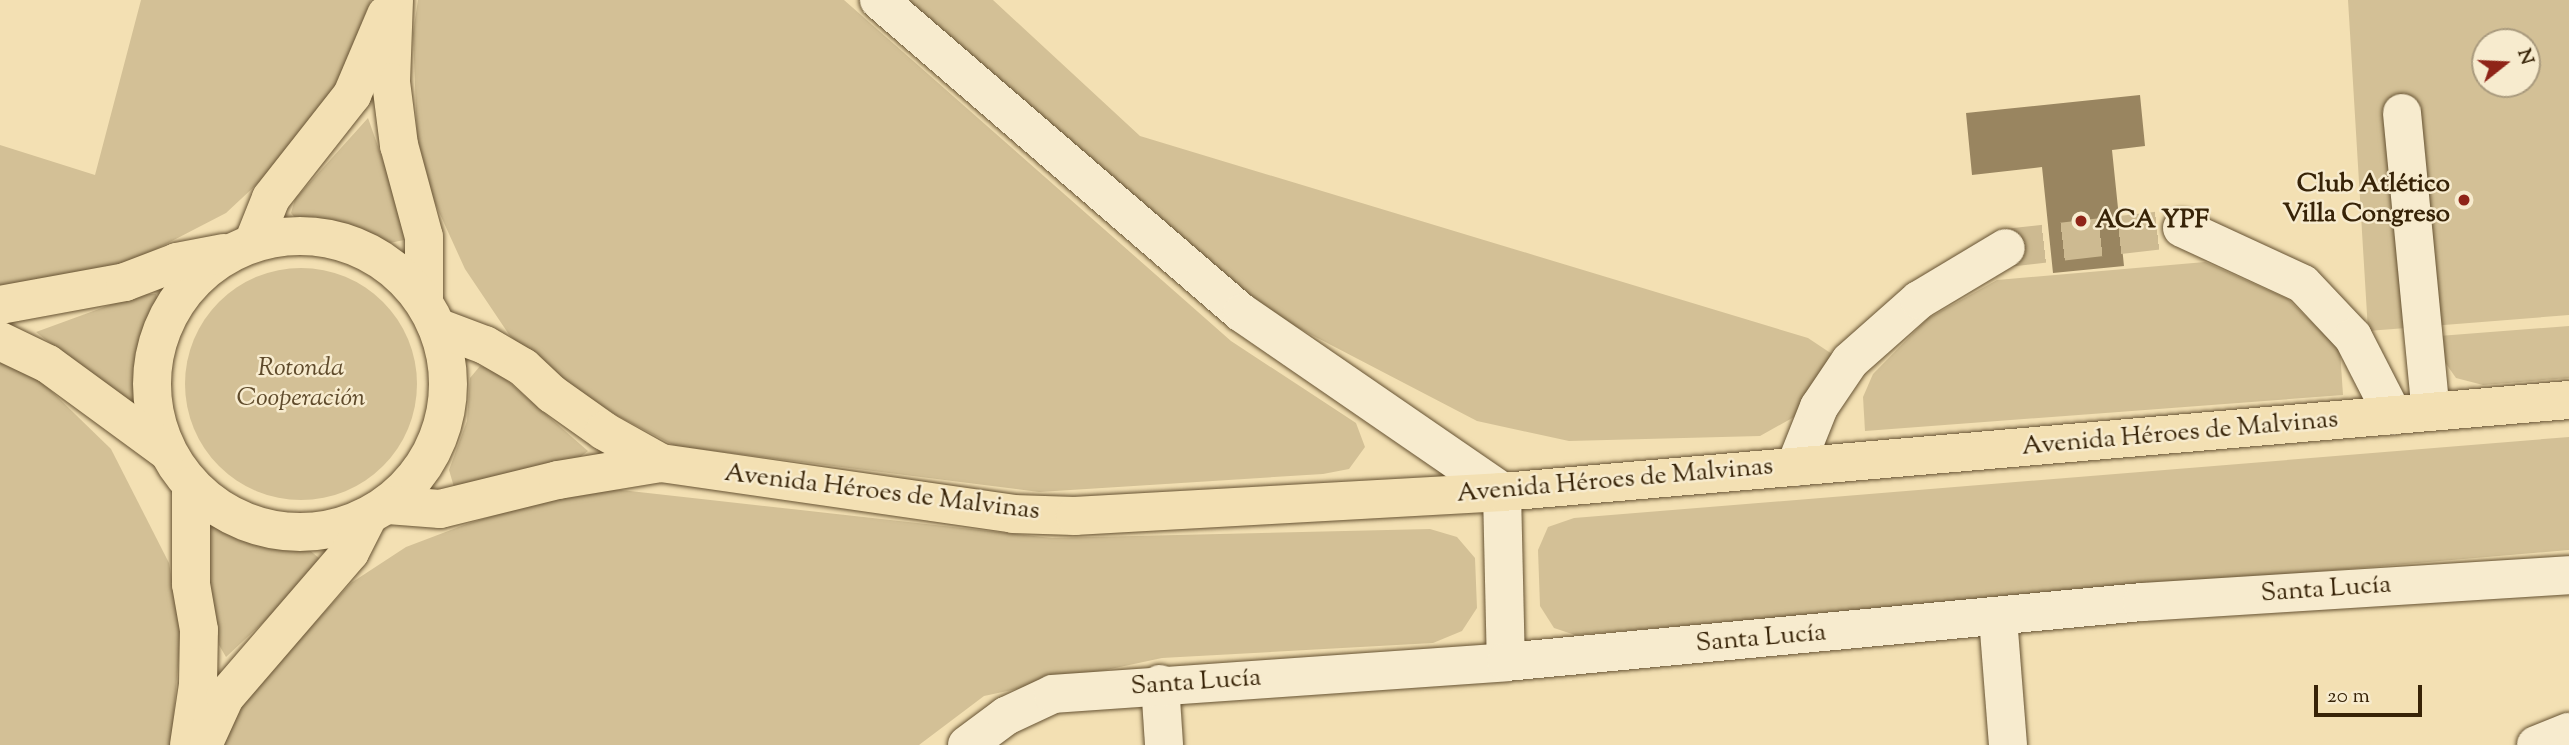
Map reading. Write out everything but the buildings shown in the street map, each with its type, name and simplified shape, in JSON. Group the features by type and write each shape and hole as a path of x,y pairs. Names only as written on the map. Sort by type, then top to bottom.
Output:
{"main road":[{"path":"377,512 306,534 243,522 191,486 167,451 153,407 153,360 164,327 195,279 243,247 271,198 352,95 393,0"},
{"path":"203,745 225,697 350,552 377,512 423,470 443,425 449,375 430,315 424,237 399,145 391,82 393,0"},
{"path":"0,305 125,282 177,262 301,236 349,244 391,267 430,315"},
{"name":"Avenida Héroes de Malvinas","path":"430,315 514,362 604,431 661,463"},
{"path":"0,341 48,364 167,451"},
{"name":"Avenida Héroes de Malvinas","path":"377,512 440,509 558,480 661,463 1013,514 1075,516 1502,492 2569,400"},
{"path":"189,745 198,684 199,631 191,584 191,486"}],"street":[{"path":"878,0 1242,313 1502,492 1506,662"},
{"path":"2402,113 2431,412"},
{"path":"2182,228 2303,284 2353,337 2393,415"},
{"path":"1795,467 1819,407 1850,361 1919,300 2006,248"},
{"name":"Santa Lucía","path":"967,745 1006,716 1053,694 1160,684 1506,662 1998,618 2143,602 2569,575"},
{"path":"1998,618 2008,745"},
{"path":"1160,684 1164,745"},
{"path":"2536,745 2569,732"}],"green space":[{"path":"141,0 371,0 338,81 313,122 274,168 226,213 139,258 90,275 0,288 0,145 95,175"},
{"path":"418,0 844,0 1231,341 1356,423 1365,447 1349,469 1323,474 1039,492 675,446 616,415 550,372 510,336 465,269 434,201 417,137 413,33"},
{"path":"898,0 993,0 1140,136 1808,338 1832,354 1803,412 1760,436 1569,441 1477,421 1254,305"},
{"name":"Club Atlético Villa Congreso","path":"2348,0 2569,0 2569,315 2368,331"},
{"path":"368,118 405,223 404,240 390,243 341,228 300,223 291,213 295,199"},
{"path":"2205,262 2288,299 2340,350 2343,395 1865,431 1863,397 1873,374 1927,319 1997,280"},
{"name":"Rotonda Cooperación","path":"301,268 324,270 356,282 375,294 391,310 412,350 417,384 415,407 403,439 391,458 375,474 335,495 301,500 278,498 246,486 227,474 211,458 190,418 185,384 187,361 199,329 211,310 227,294 267,273"},
{"path":"140,294 156,294 160,308 146,357 142,399 132,408 36,332"},
{"path":"2569,326 2569,378 2483,385 2456,378 2442,358 2439,336"},
{"path":"0,358 40,380 111,449 169,563 181,631 171,745 0,745"},
{"path":"480,366 494,369 588,451 580,457 454,487 449,470 467,421 470,378"},
{"path":"2569,437 2569,550 1575,635 1554,628 1540,606 1538,550 1548,527 1574,518"},
{"path":"612,489 1052,538 1430,529 1457,537 1475,558 1477,608 1462,631 1433,643 1162,658 984,696 919,745 218,745 246,698 351,583 406,547 548,498"},
{"path":"217,526 266,542 307,548 320,559 315,574 226,657 219,645 202,545 204,529"}],"tunnel":[{"path":"2006,248 2182,228"}],"place":[{"name":"Club Atlético Villa Congreso","path":"2464,200"},
{"name":"ACA YPF","path":"2081,221"}]}
